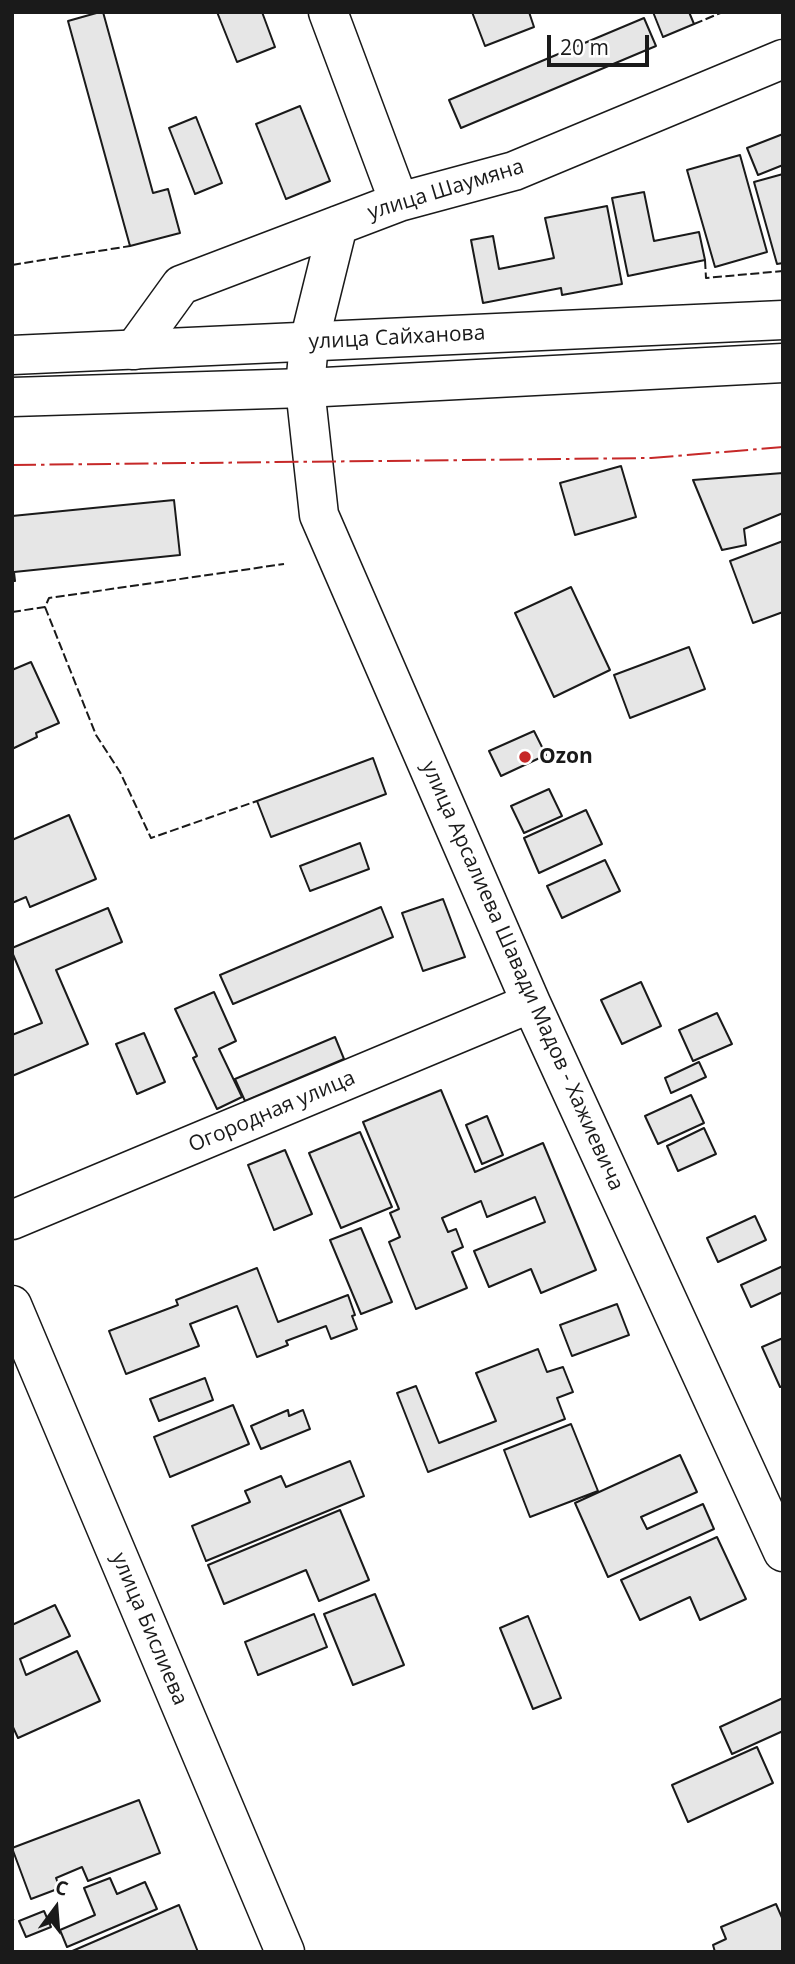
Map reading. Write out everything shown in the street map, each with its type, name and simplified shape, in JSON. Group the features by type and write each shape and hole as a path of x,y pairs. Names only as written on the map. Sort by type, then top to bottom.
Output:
{"street":[{"path":"328,12 399,202"},
{"name":"улица Шаумяна","path":"134,350 181,285 399,202 514,171 783,59"},
{"name":"улица Арсалиева Шавади Мадов - Хажиевича","path":"338,225 309,342 305,388 319,515 531,1003 783,1552"},
{"name":"улица Сайханова","path":"12,355 783,320"},
{"path":"12,397 305,388 783,363"},
{"name":"Огородная улица","path":"12,1220 531,1003"},
{"name":"улица Бислиева","path":"12,1305 285,1952"}],"building":[{"path":"103,12 153,193 168,189 180,233 130,246 68,21"},
{"path":"217,12 262,12 275,47 237,62"},
{"path":"472,12 529,12 534,27 485,46"},
{"path":"653,12 689,12 694,24 663,37"},
{"path":"644,18 656,46 461,128 449,100"},
{"path":"300,106 330,181 286,199 256,124"},
{"path":"196,117 222,183 195,194 169,128"},
{"path":"783,134 783,165 758,175 747,148"},
{"path":"740,155 767,252 715,267 687,170"},
{"path":"783,174 783,263 777,264 754,182"},
{"path":"644,192 654,241 699,232 705,260 628,276 612,198"},
{"path":"607,206 622,284 562,295 561,288 483,303 471,240 493,236 499,269 554,258 545,218"},
{"path":"621,466 636,517 575,535 560,483"},
{"path":"783,473 783,513 744,529 746,545 722,550 693,480"},
{"path":"174,500 180,555 14,572 15,581 12,581 12,516"},
{"path":"783,541 783,612 753,623 730,561"},
{"path":"571,587 610,670 554,697 515,613"},
{"path":"689,647 705,689 630,718 614,675"},
{"path":"31,662 59,723 36,733 37,737 12,749 12,670"},
{"path":"534,731 546,755 501,776 489,751"},
{"path":"373,758 386,794 271,837 257,801"},
{"path":"549,789 562,816 524,833 511,806"},
{"path":"586,810 602,844 539,873 524,838"},
{"path":"69,815 96,879 30,907 26,897 12,903 12,840"},
{"path":"360,843 369,869 310,891 300,866"},
{"path":"605,860 620,891 562,918 547,886"},
{"path":"443,899 465,957 423,971 402,913"},
{"path":"381,907 393,937 233,1004 220,975"},
{"path":"108,908 122,942 56,970 88,1044 12,1076 12,1035 42,1023 12,948"},
{"path":"641,982 661,1026 622,1044 601,1000"},
{"path":"214,992 236,1041 219,1049 242,1097 217,1109 193,1058 197,1056 175,1009"},
{"path":"717,1013 732,1044 693,1061 679,1030"},
{"path":"144,1033 165,1082 137,1094 116,1044"},
{"path":"335,1037 344,1059 245,1101 235,1079"},
{"path":"699,1062 706,1077 671,1093 665,1078"},
{"path":"441,1090 475,1172 543,1143 596,1270 541,1293 531,1269 489,1287 474,1251 545,1222 535,1197 487,1217 481,1201 442,1218 448,1232 456,1229 463,1247 452,1252 467,1288 416,1309 389,1242 400,1237 390,1213 399,1209 363,1122"},
{"path":"691,1095 704,1123 658,1144 645,1116"},
{"path":"487,1116 503,1155 482,1164 466,1125"},
{"path":"704,1128 716,1154 678,1171 667,1146"},
{"path":"360,1132 392,1207 341,1228 309,1153"},
{"path":"285,1150 312,1214 274,1230 248,1165"},
{"path":"755,1216 766,1240 718,1262 707,1238"},
{"path":"361,1228 392,1302 361,1314 330,1240"},
{"path":"783,1266 783,1292 751,1307 741,1285"},
{"path":"257,1268 278,1322 348,1295 357,1329 331,1339 326,1326 286,1341 288,1345 257,1357 237,1306 190,1324 199,1346 126,1374 109,1331 178,1305 176,1300"},
{"path":"617,1304 629,1335 572,1356 560,1325"},
{"path":"783,1338 783,1386 780,1387 762,1347"},
{"path":"538,1349 547,1372 563,1367 573,1392 557,1398 565,1419 428,1472 397,1393 416,1386 439,1443 496,1421 476,1373"},
{"path":"205,1378 213,1400 159,1421 150,1399"},
{"path":"233,1405 249,1444 170,1477 154,1437"},
{"path":"288,1410 289,1416 303,1410 310,1429 261,1449 251,1426"},
{"path":"571,1424 598,1491 530,1517 504,1450"},
{"path":"680,1455 697,1492 641,1517 647,1529 703,1504 714,1529 608,1577 575,1503"},
{"path":"350,1461 364,1496 206,1561 192,1526 250,1502 245,1491 281,1476 286,1487"},
{"path":"340,1510 369,1580 319,1601 306,1570 224,1604 208,1565"},
{"path":"717,1537 746,1599 700,1620 690,1597 640,1620 621,1580"},
{"path":"375,1594 404,1665 353,1685 324,1614"},
{"path":"55,1605 70,1636 20,1659 26,1675 77,1651 100,1701 18,1738 12,1725 12,1625"},
{"path":"314,1614 327,1647 258,1675 245,1642"},
{"path":"528,1616 561,1698 533,1709 500,1628"},
{"path":"783,1698 783,1731 732,1754 720,1727"},
{"path":"757,1747 773,1783 688,1822 672,1785"},
{"path":"139,1800 160,1853 88,1881 82,1867 56,1878 60,1888 31,1899 12,1848"},
{"path":"110,1878 117,1894 145,1882 157,1909 67,1947 60,1930 95,1915 84,1888"},
{"path":"776,1904 783,1920 783,1952 715,1952 713,1945 726,1939 721,1927"},
{"path":"179,1905 198,1952 70,1952"},
{"path":"44,1911 51,1927 26,1937 19,1921"}],"fence":[{"path":"694,24 723,12"},
{"path":"12,265 130,246"},
{"path":"705,260 706,278 783,271"},
{"path":"12,612 45,607 49,598 284,564"},
{"path":"45,607 96,735 120,772 151,838 257,801"}],"power":[{"path":"12,465 651,458 783,447"}],"place":[{"name":"Ozon","path":"525,757"}]}
